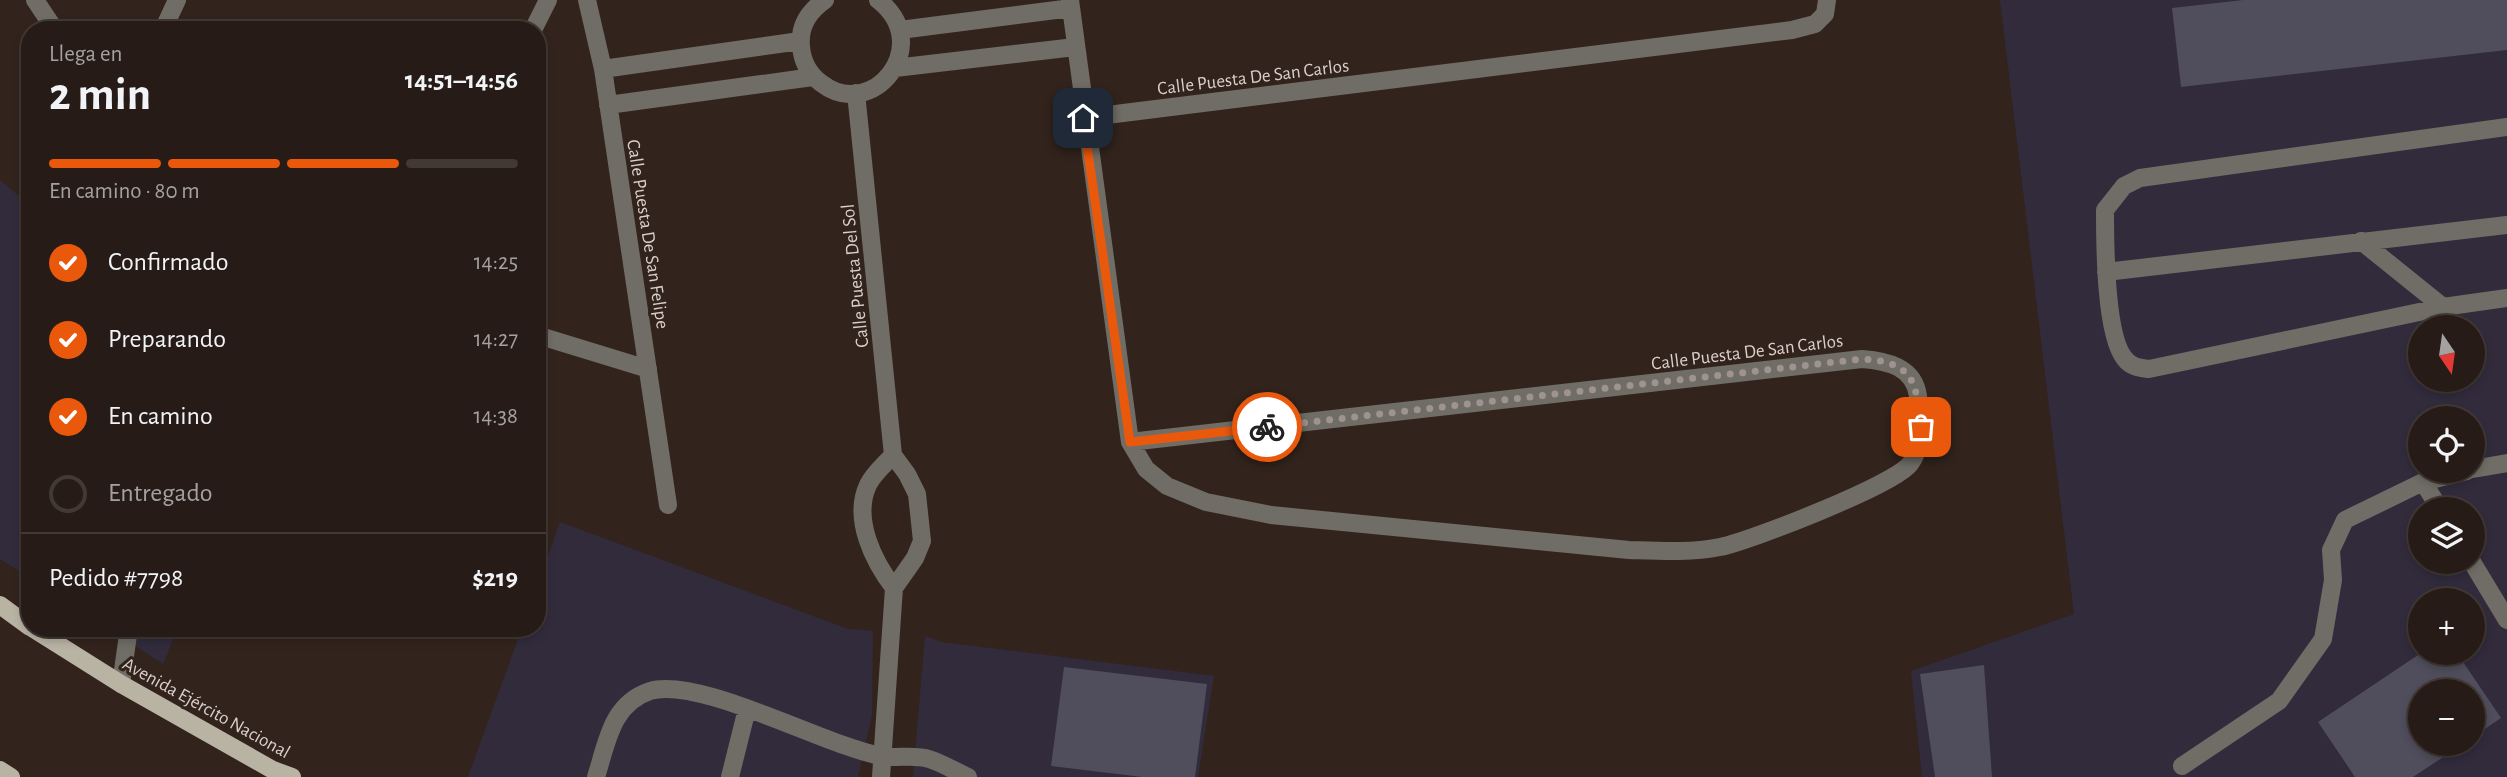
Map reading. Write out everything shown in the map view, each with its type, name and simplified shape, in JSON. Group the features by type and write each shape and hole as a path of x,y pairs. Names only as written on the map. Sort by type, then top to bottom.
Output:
{"main road":[{"name":"Avenida Ejército Nacional","path":"0,605 21,620"},
{"name":"Avenida Ejército Nacional","path":"47,637 121,684 273,770 292,777"},
{"path":"0,770 11,777"}],"street":[{"path":"35,0 49,21"},
{"path":"167,21 177,0"},
{"path":"538,21 548,0"},
{"name":"Calle Puesta De San Felipe","path":"587,0 603,69 668,505"},
{"path":"825,0 807,18 800,41 805,64 813,77 841,93 872,89 886,80 901,53 900,30 889,9 878,0"},
{"name":"Calle Puesta De San Carlos","path":"1083,118 1792,30 1815,24 1825,14 1827,0"},
{"name":"Calle Puesta De San Carlos","path":"900,30 1070,4 1083,118 1130,442 1146,469 1167,486 1206,502 1271,515 1629,550 1681,551 1719,547 1757,537 1890,479 1909,465 1919,447 1921,427 1916,384 1902,368 1882,360 1862,359 1130,442"},
{"path":"603,69 800,41"},
{"path":"895,68 1075,47"},
{"path":"608,104 813,77"},
{"name":"Calle Puesta Del Sol","path":"856,93 893,455 917,494 922,541 915,558 894,588"},
{"path":"2507,127 2140,178 2124,186 2105,210 2106,272 2118,349 2126,361 2137,368 2149,369 2442,307 2507,298"},
{"path":"2106,272 2507,225"},
{"path":"2361,241 2442,307"},
{"path":"546,338 648,369"},
{"path":"881,777 894,588 871,555 863,507 869,482 893,455"},
{"path":"2485,467 2507,463"},
{"path":"2182,766 2279,701 2323,639 2333,580 2331,550 2346,520 2421,483"},
{"path":"2479,574 2507,620"},
{"path":"121,684 127,637"},
{"path":"596,777 617,714 631,700 650,691 672,688 747,709 881,756 928,758 968,777"},
{"path":"730,777 747,709"}],"shaded area":[{"path":"2000,0 2507,0 2507,777 1922,777 1911,671 2074,614"},
{"path":"0,180 21,198 21,572 0,559"},
{"path":"560,522 848,629 873,631 872,715 858,777 468,777 519,637 546,637 546,561"},
{"path":"925,636 941,642 1214,676 1198,777 913,777"},
{"path":"122,637 174,637 163,664"}],"building":[{"path":"2243,0 2507,0 2507,50 2181,87 2172,8"},
{"path":"2408,662 2408,665 2465,665 2475,679 2408,679 2408,756 2445,756 2413,777 2355,777 2318,722"},
{"path":"1984,665 1992,777 1935,777 1920,674"},
{"path":"1064,667 1207,684 1195,777 1142,777 1051,766"},
{"path":"2485,694 2501,718 2485,729"}],"way so far":[{"path":"1267,427 1862,359 1882,360 1902,368 1916,384 1921,427"}],"route":[{"path":"1083,118 1130,442 1267,427"}]}
